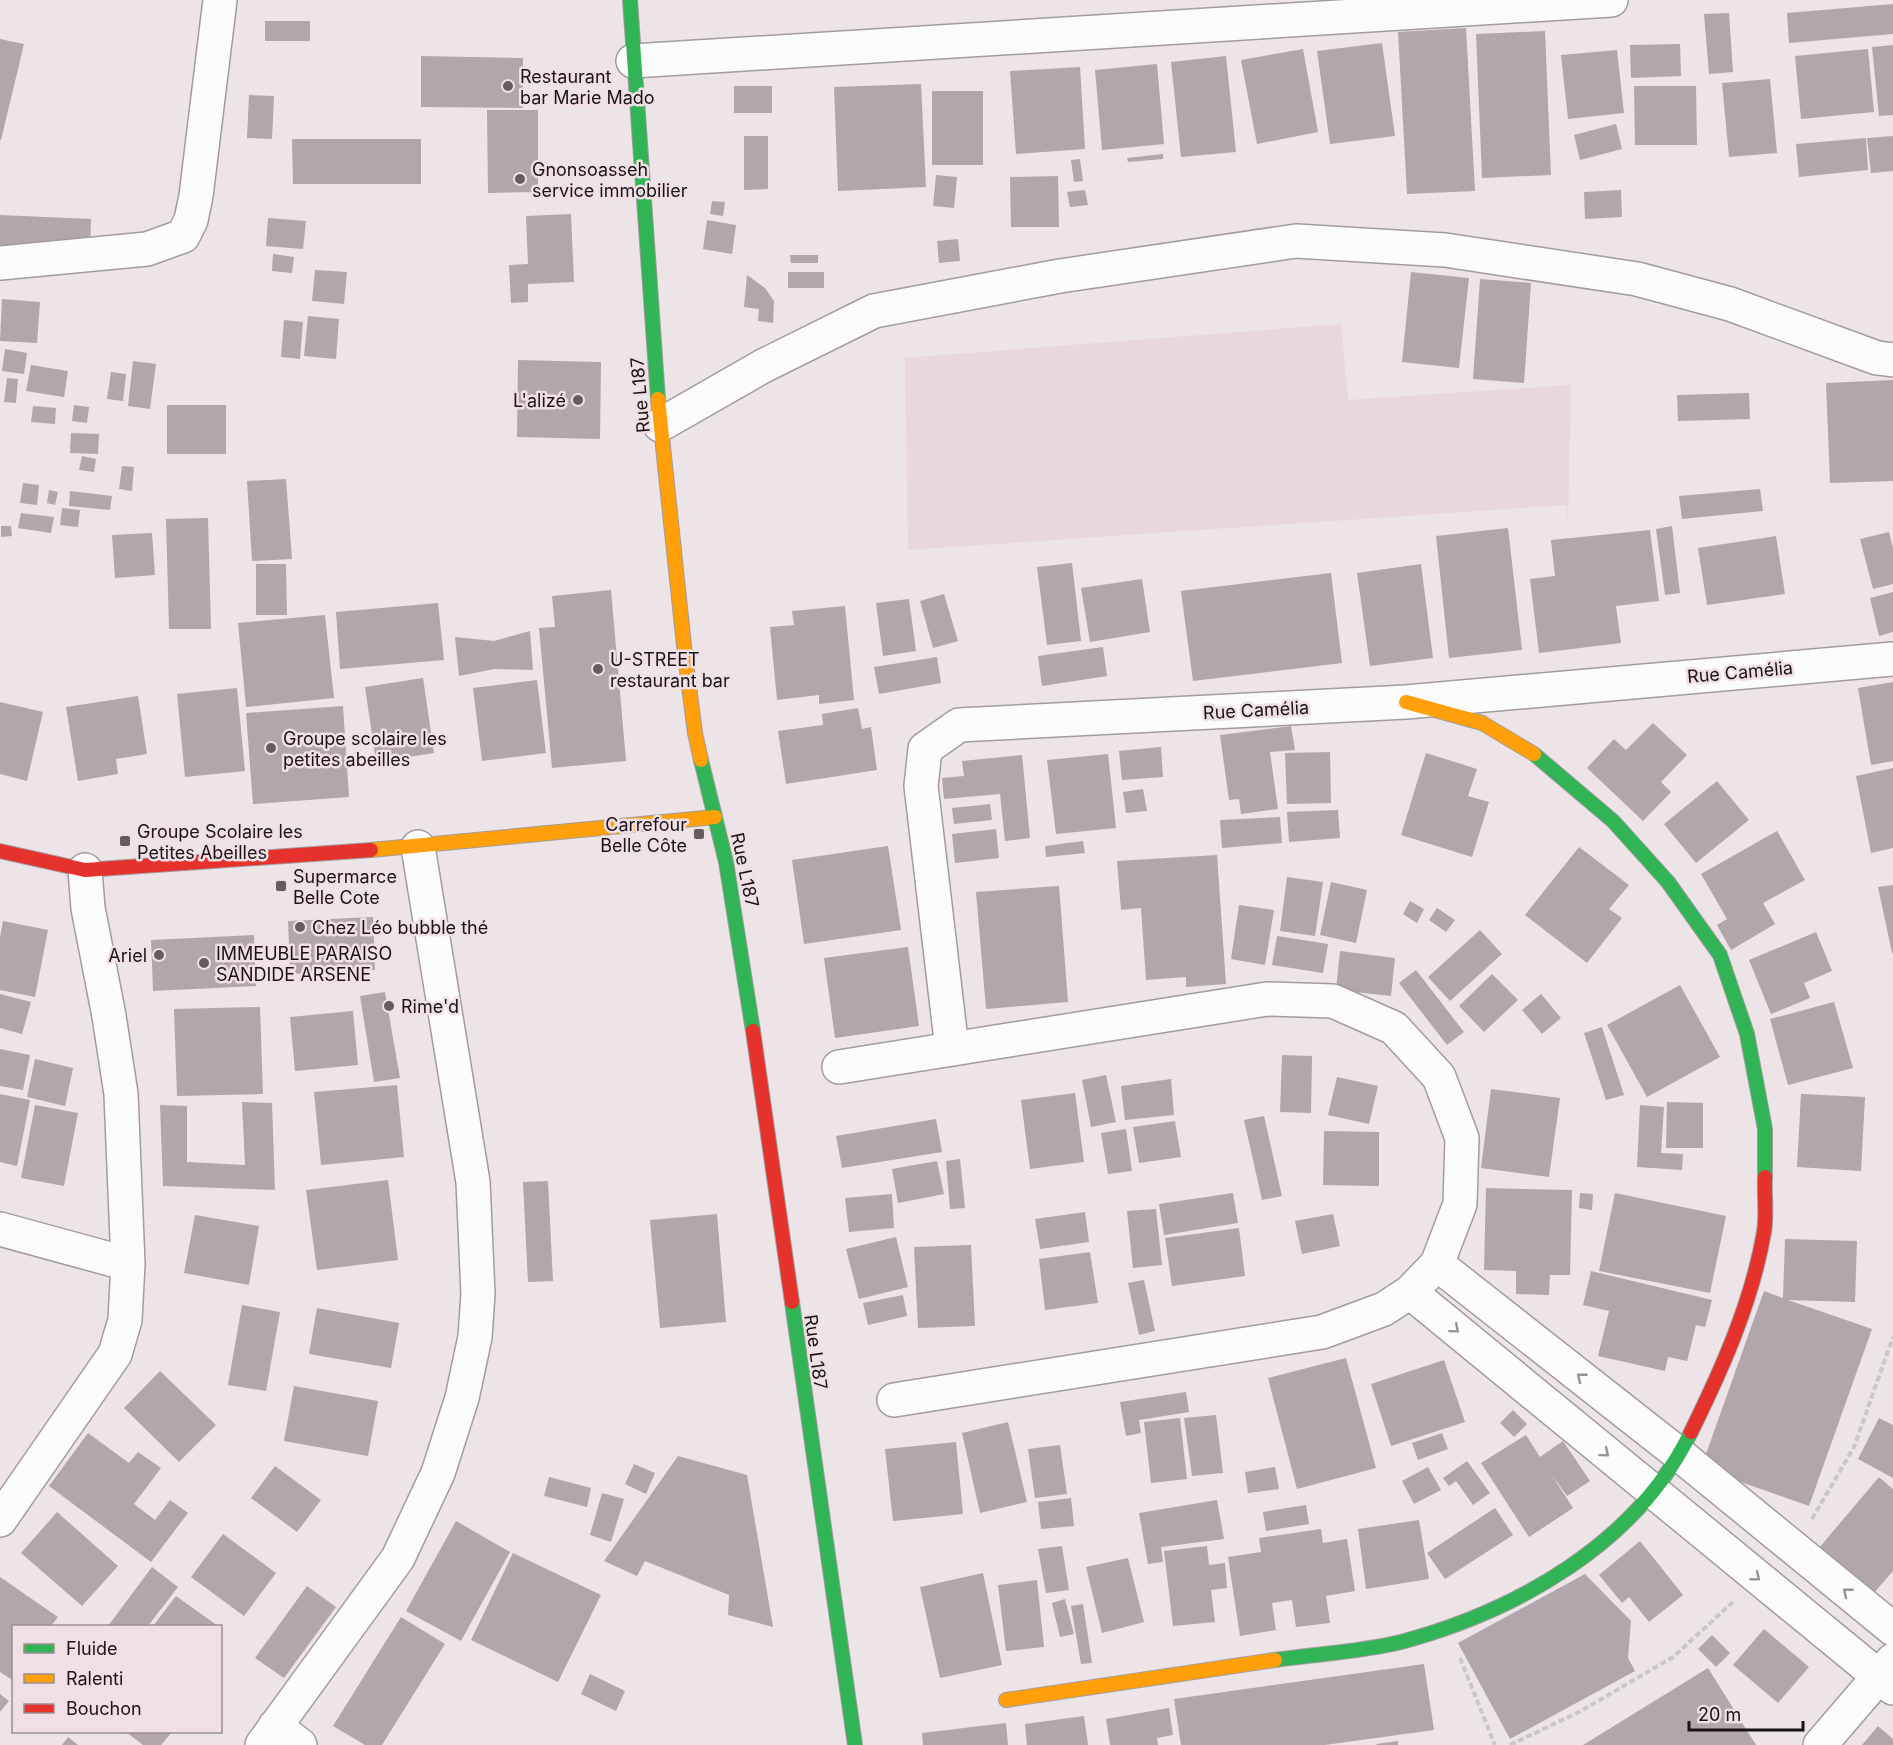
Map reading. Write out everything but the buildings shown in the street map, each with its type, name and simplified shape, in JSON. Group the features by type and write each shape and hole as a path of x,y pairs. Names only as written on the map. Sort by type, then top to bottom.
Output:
{"street":[{"path":"0,263 147,249 183,236 191,220 196,196 220,0"},
{"name":"Rue L187","path":"630,0 660,425 695,733 737,921 855,1745"},
{"path":"633,61 1611,0"},
{"path":"660,425 763,366 874,311 1060,276 1296,242 1445,250 1637,279 1731,304 1877,358 1893,360"},
{"name":"Rue Camélia","path":"952,1049 921,786 926,749 959,725 1406,702 1893,658"},
{"path":"1006,1700 1400,1642 1483,1613 1544,1583 1601,1544 1653,1492 1680,1455 1744,1311 1764,1231 1765,1129 1747,1034 1720,955 1668,882 1613,821 1542,759 1482,723 1406,702"},
{"path":"0,851 85,870 418,847 715,817"},
{"path":"279,1739 398,1558 438,1473 462,1398 475,1337 478,1294 473,1182 418,847"},
{"path":"0,1520 115,1354 125,1320 128,1264 121,1094 109,1016 88,908 85,870"},
{"path":"840,1067 1267,999 1333,1001 1394,1028 1439,1077 1462,1138 1460,1204 1437,1264 1410,1292 1384,1309 1322,1332 894,1401"},
{"path":"0,1229 128,1264"},
{"path":"1437,1264 1680,1455 1893,1629"},
{"path":"1410,1292 1653,1492 1888,1675 1820,1745"}],"path":[{"path":"1448,1627 1495,1745"}],"shaded area":[{"path":"1341,324 1348,400 1571,385 1568,521 1566,505 908,550 905,358"}],"traffic: fast":[{"path":"630,0 658,399"},
{"path":"1534,754 1613,821 1668,882 1720,955 1747,1034 1765,1129 1765,1177"},
{"path":"701,760 726,862 753,1031"},
{"path":"792,1302 855,1745"},
{"path":"1275,1660 1354,1651 1401,1642 1445,1629 1488,1612 1529,1591 1569,1567 1606,1539 1639,1507 1668,1472 1691,1432"}],"traffic: slow":[{"path":"658,399 685,655 695,733 701,760"},
{"path":"1406,702 1482,723 1534,754"},
{"path":"371,850 715,817"},
{"path":"1006,1700 1275,1660"}],"traffic: jam":[{"path":"0,851 85,870 371,850"},
{"path":"753,1031 792,1302"},
{"path":"1691,1432 1735,1335 1752,1284 1765,1225 1765,1177"}],"place":[{"name":"Restaurant bar Marie Mado","path":"508,86"},
{"name":"Gnonsoasseh service immobilier","path":"520,179"},
{"name":"L'alizé","path":"578,400"},
{"name":"U-STREET restaurant bar","path":"598,669"},
{"name":"Groupe scolaire les petites abeilles","path":"271,748"},
{"name":"Carrefour Belle Côte","path":"699,834"},
{"name":"Groupe Scolaire les Petites Abeilles","path":"125,841"},
{"name":"Supermarce Belle Cote","path":"281,886"},
{"name":"Chez Léo bubble thé","path":"300,927"},
{"name":"Ariel","path":"159,955"},
{"name":"IMMEUBLE PARAISO SANDIDE ARSENE","path":"204,963"},
{"name":"Rime'd","path":"389,1006"}]}
